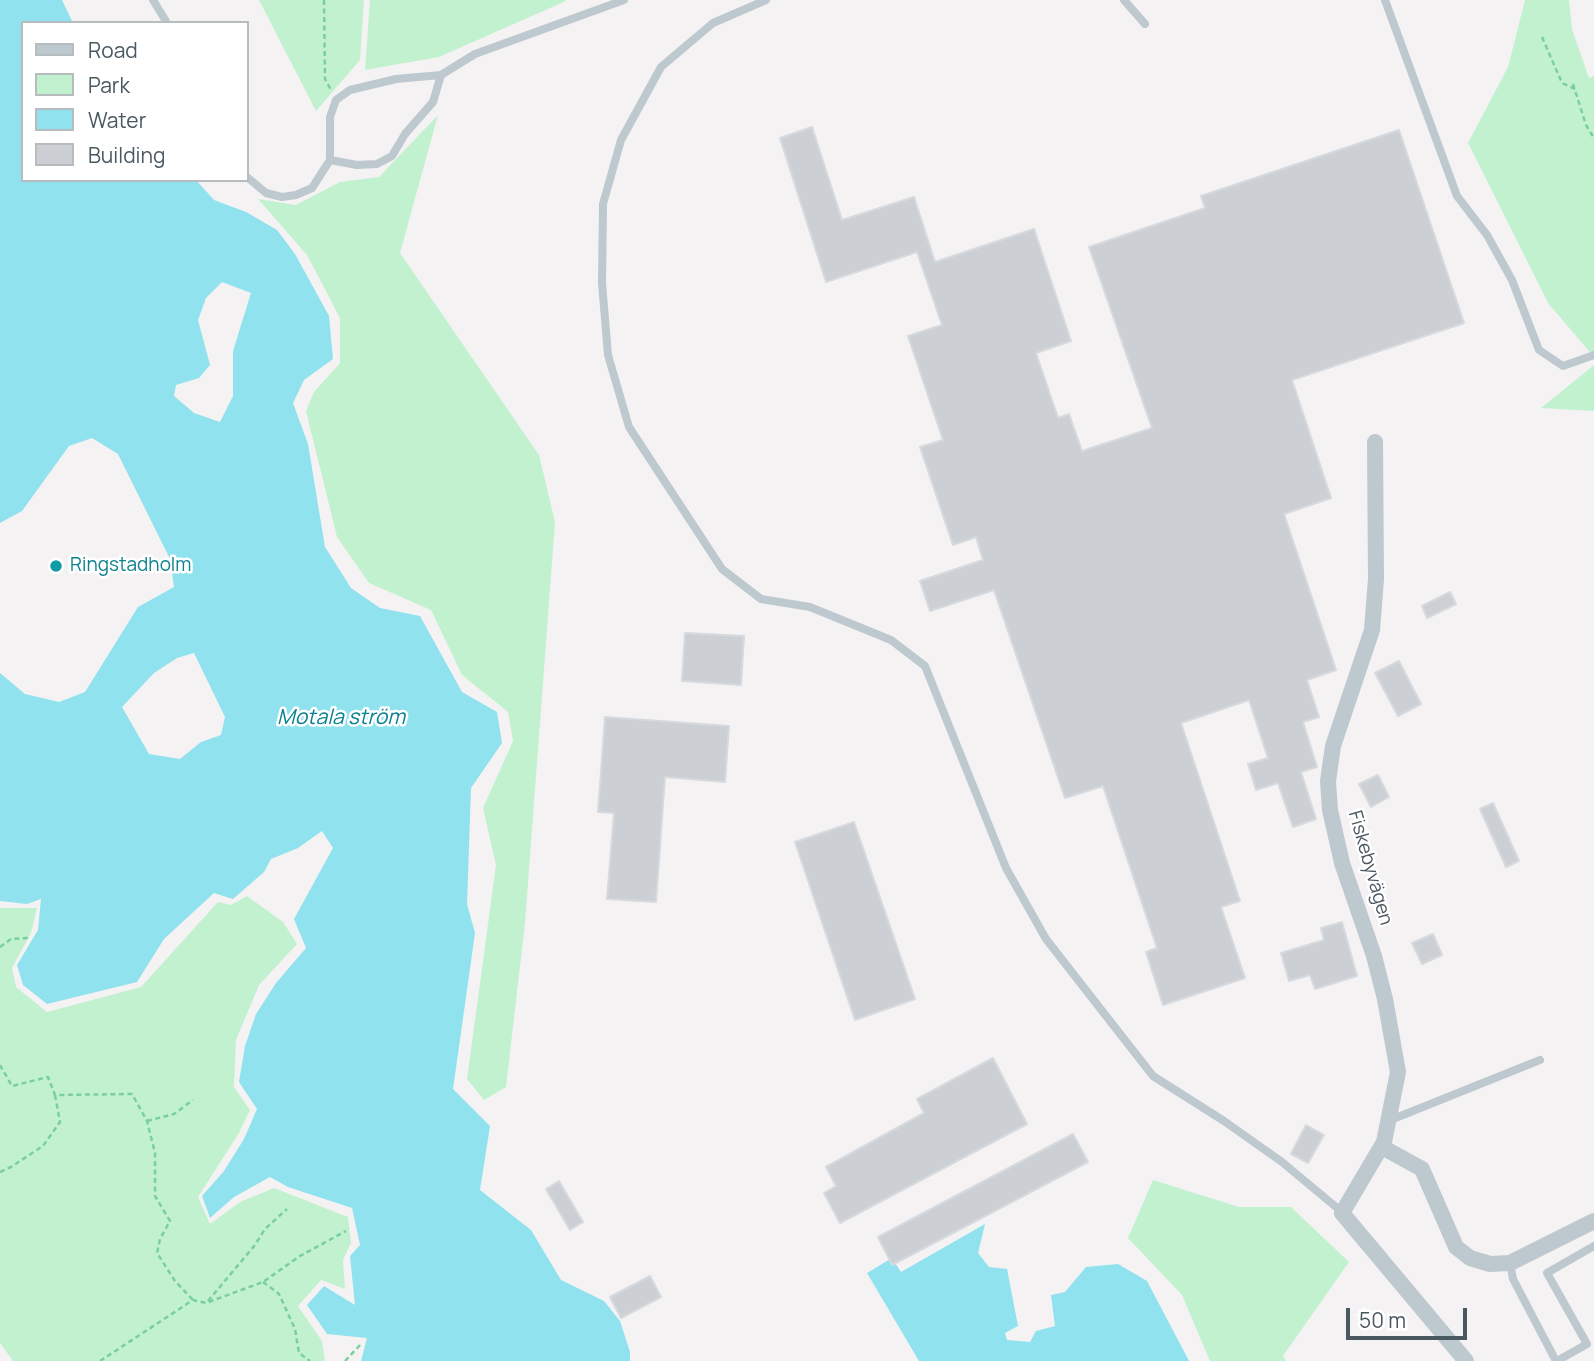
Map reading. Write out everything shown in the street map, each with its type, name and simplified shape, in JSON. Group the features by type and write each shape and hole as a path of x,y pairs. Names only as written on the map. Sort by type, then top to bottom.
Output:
{"street":[{"name":"Fiskebyvägen","path":"1342,1213 1382,1147 1398,1072 1374,956 1342,863 1330,810 1328,781 1333,746 1372,630 1377,579 1375,442"},
{"path":"1382,1147 1422,1169 1456,1247 1470,1258 1490,1264 1510,1263 1594,1221"},
{"path":"1342,1213 1466,1361"}],"lane":[{"path":"153,0 166,21"},
{"path":"248,178 266,192 282,197 296,195 312,188 330,160 330,117 337,100 351,90 396,79 441,75 474,54 624,0"},
{"path":"766,0 713,23 661,67 621,140 603,204 603,283 608,355 629,427 722,569 761,599 810,607 891,640 925,666 1006,868 1046,939 1153,1076 1282,1162 1342,1213"},
{"path":"1124,0 1144,24"},
{"path":"1385,0 1457,196 1487,235 1512,280 1539,350 1563,366 1594,355"},
{"path":"330,160 367,165 377,164 392,156 405,134 433,102 441,75"},
{"path":"1388,1121 1540,1060"},
{"path":"1510,1263 1513,1279 1557,1361 1587,1344 1547,1273 1594,1246"}],"path":[{"path":"324,0 325,79 337,100"},
{"path":"1542,37 1562,83 1575,89"},
{"path":"1573,84 1586,125 1594,138"},
{"path":"0,947 11,939 27,937"},
{"path":"0,1065 12,1086 48,1077 55,1095 60,1122 43,1146 0,1172"},
{"path":"55,1095 132,1094 147,1121 155,1153 155,1196 170,1221 160,1239 157,1253 175,1281 193,1300 206,1303 263,1282 300,1256 346,1231"},
{"path":"147,1121 174,1114 193,1100"},
{"path":"206,1303 255,1245 265,1228 287,1209"},
{"path":"263,1282 279,1294 296,1329 299,1353 310,1361"},
{"path":"100,1361 193,1300"},
{"path":"345,1361 360,1345"}],"green space":[{"path":"259,0 364,0 360,60 316,111"},
{"path":"370,0 566,1 439,57 365,70"},
{"path":"1525,0 1569,0 1572,29 1589,78 1594,76 1594,357 1548,303 1468,143 1508,67"},
{"path":"438,115 400,253 539,455 555,522 525,923 506,1087 484,1100 467,1079 496,865 483,808 513,741 508,712 462,675 431,610 369,583 337,537 306,411 314,392 340,363 340,318 307,255 258,199 296,205 340,182 379,177"},
{"path":"1594,365 1594,411 1541,408"},
{"path":"247,896 283,922 297,944 259,985 236,1040 234,1087 250,1110 239,1133 198,1197 210,1224 240,1202 274,1188 348,1217 351,1243 343,1260 345,1289 321,1280 298,1306 322,1341 325,1361 13,1361 0,1343 0,908 37,908 31,933 12,968 16,987 47,1012 141,987 218,902 231,905"},
{"path":"1153,1180 1239,1207 1291,1207 1349,1262 1283,1356 1286,1361 1210,1361 1182,1295 1128,1238"}],"water":[{"name":"Motala ström","path":"0,0 62,0 72,21 21,21 21,182 198,182 214,200 246,212 277,230 295,254 329,316 333,359 304,380 293,403 308,444 325,547 351,588 380,608 420,616 462,692 497,712 502,743 471,788 467,904 475,933 453,1089 490,1126 480,1190 531,1230 561,1280 604,1301 620,1321 630,1352 630,1361 361,1361 367,1338 327,1334 307,1305 324,1286 355,1305 350,1256 360,1245 352,1208 288,1187 270,1177 234,1197 210,1218 202,1196 224,1171 244,1139 257,1109 239,1082 245,1046 256,1014 276,983 306,948 294,919 333,848 322,831 298,848 271,859 264,872 233,899 214,893 164,939 137,982 47,1004 23,985 17,965 38,930 41,899 27,904 0,901 0,673 25,694 59,702 85,692 138,607 174,587 170,559 118,454 92,438 69,446 22,511 0,523","holes":["222,282 251,293 233,351 233,396 220,422 194,413 174,396 176,385 199,378 210,365 198,320 206,298","194,653 225,717 221,735 201,742 180,759 149,754 122,707 154,673 177,658"]},
{"path":"985,1224 978,1253 989,1267 1007,1269 1018,1326 1005,1333 1007,1340 1030,1342 1036,1331 1055,1326 1051,1295 1065,1292 1086,1267 1118,1264 1147,1281 1189,1361 919,1361 867,1273 892,1258 901,1272"}],"building":[{"path":"812,127 842,220 914,197 935,262 1034,229 1071,341 1036,353 1058,418 1069,414 1082,451 1152,428 1089,247 1205,208 1201,196 1399,130 1464,323 1292,380 1331,498 1284,514 1336,670 1307,680 1319,717 1303,722 1317,767 1301,772 1316,819 1293,827 1278,783 1256,790 1248,764 1268,758 1249,700 1181,723 1240,901 1221,907 1245,978 1163,1005 1146,952 1157,948 1103,786 1065,798 994,590 930,611 920,581 983,560 976,537 953,545 920,447 943,440 908,336 942,325 917,252 826,282 780,138"},
{"path":"1450,592 1456,604 1427,618 1422,606"},
{"path":"685,633 744,636 741,685 682,681"},
{"path":"1399,661 1421,704 1398,716 1375,673"},
{"path":"605,717 729,726 725,782 665,777 656,902 607,899 614,813 598,812"},
{"path":"1378,775 1389,797 1371,807 1359,784"},
{"path":"1493,803 1519,861 1506,867 1480,809"},
{"path":"854,822 915,999 855,1020 795,842"},
{"path":"1342,922 1357,976 1315,989 1310,975 1289,981 1281,953 1324,940 1321,928"},
{"path":"1433,934 1442,955 1422,964 1412,943"},
{"path":"993,1058 1027,1124 840,1223 824,1193 836,1186 826,1167 924,1113 917,1099"},
{"path":"1306,1125 1324,1135 1308,1163 1291,1154"},
{"path":"1073,1134 1088,1162 892,1265 878,1237"},
{"path":"559,1181 583,1222 570,1230 546,1189"},
{"path":"650,1276 661,1297 621,1318 610,1297"}],"place":[{"name":"Ringstadholm","path":"56,566"}]}
